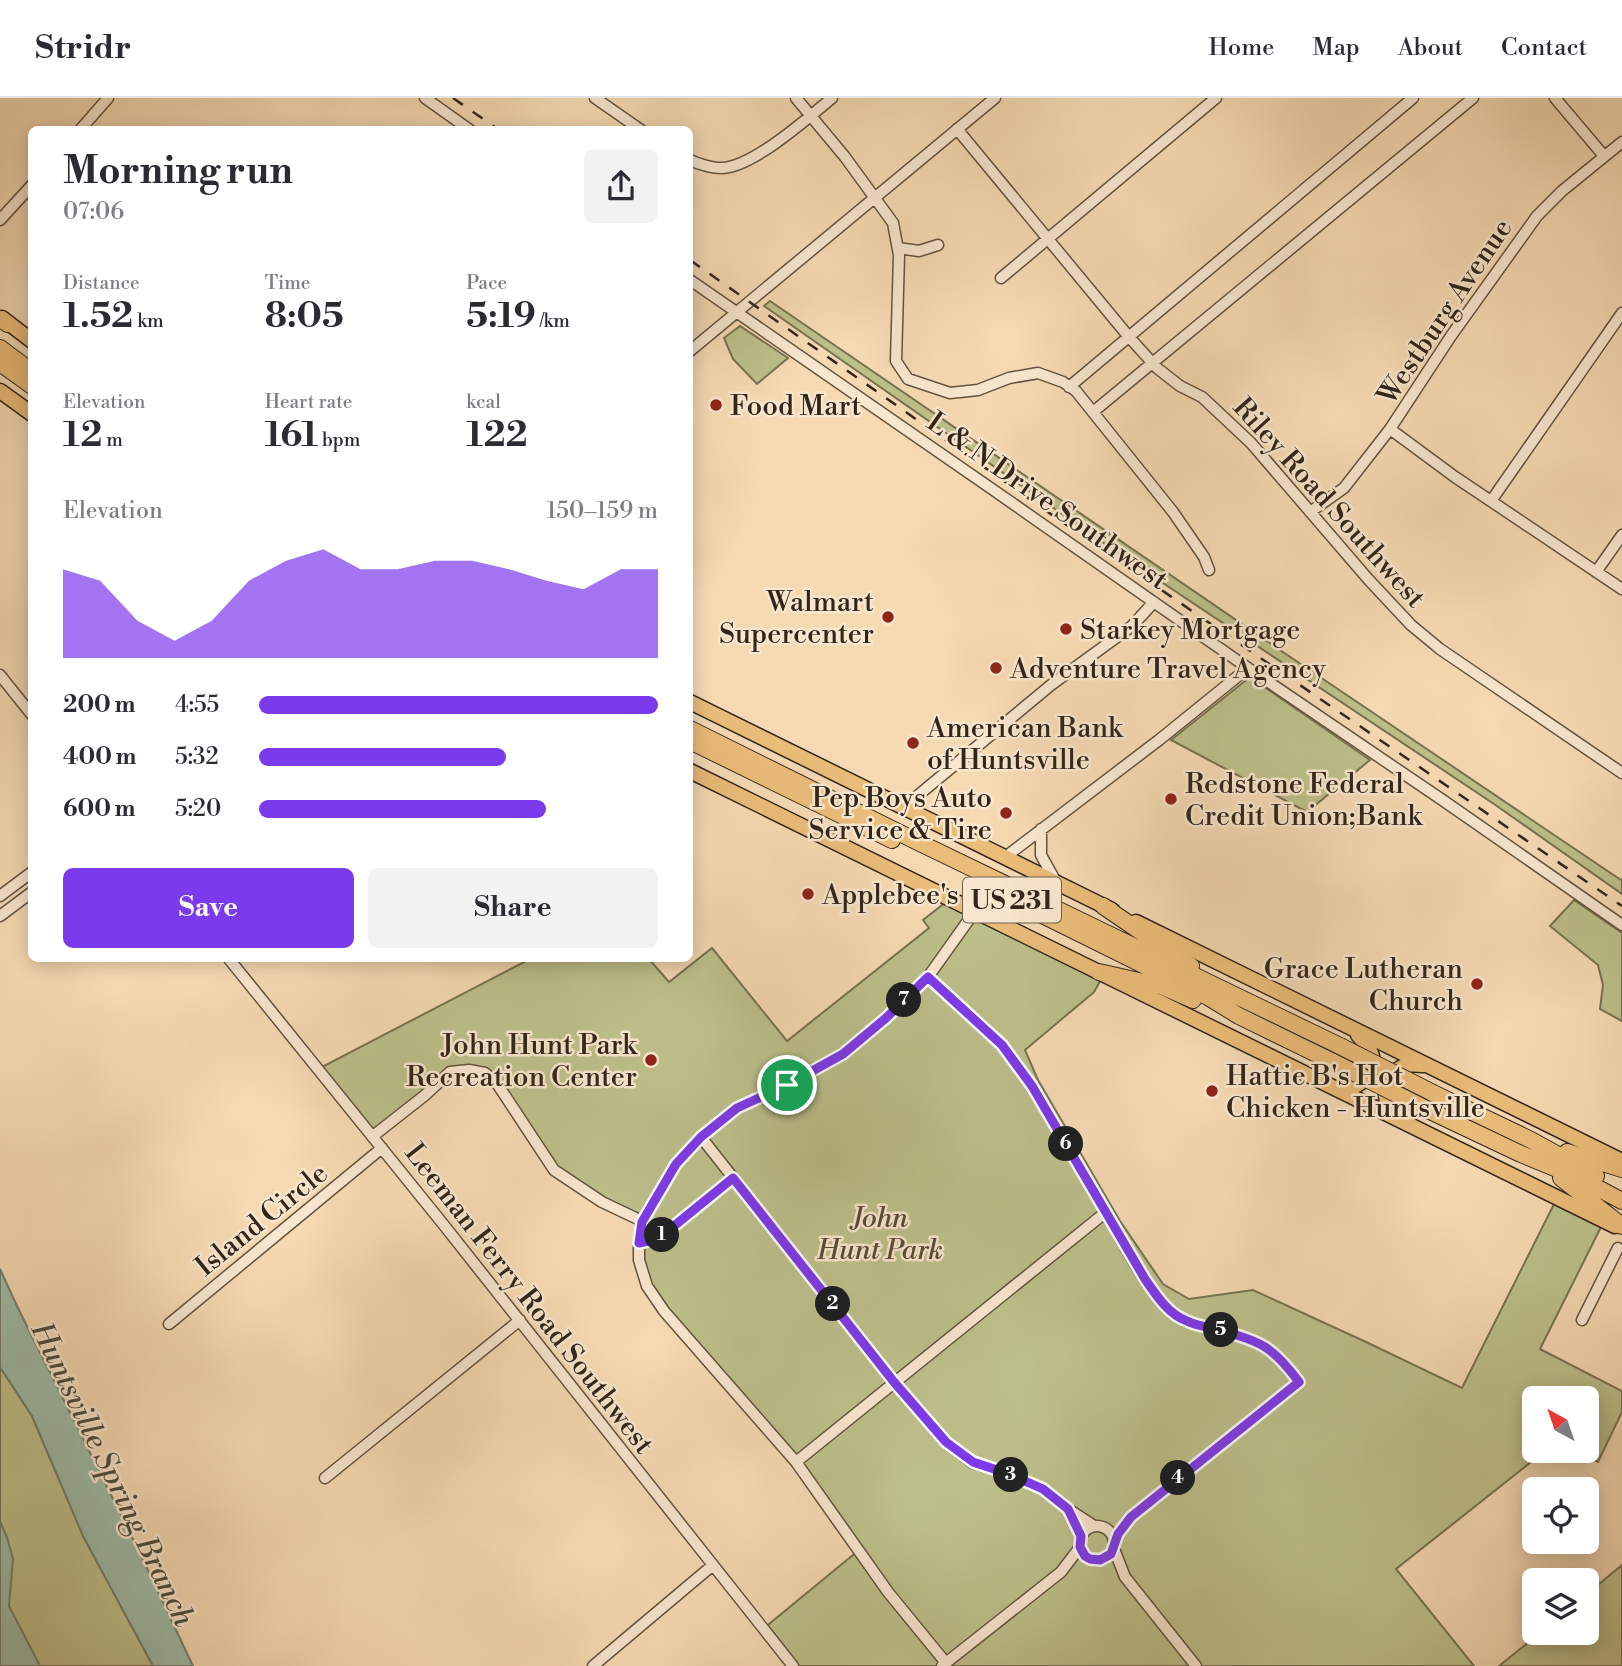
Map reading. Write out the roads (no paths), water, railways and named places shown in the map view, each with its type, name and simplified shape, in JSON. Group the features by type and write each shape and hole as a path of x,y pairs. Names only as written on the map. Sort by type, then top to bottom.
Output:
{"highway":[{"path":"0,348 28,369"},
{"path":"0,363 28,383"},
{"name":"US 231","path":"693,730 1531,1140 1622,1190"},
{"name":"US 231","path":"693,742 1208,996 1239,1016 1426,1109 1578,1178 1622,1201"},
{"path":"1102,906 1188,964 1212,984"},
{"path":"1098,972 1161,986 1239,1016"},
{"path":"1531,1140 1622,1169"},
{"path":"1529,1158 1570,1184 1619,1227"}],"main road":[{"path":"3,319 28,338"},
{"path":"0,391 28,411"},
{"path":"693,703 1622,1161"},
{"path":"693,772 1619,1227"},
{"path":"1341,1091 1360,1084 1368,1076 1372,1066 1370,1048 1354,1030"},
{"path":"1402,1121 1385,1096 1388,1085 1399,1068 1425,1065"}],"street":[{"path":"84,126 108,98"},
{"path":"425,98 464,126"},
{"path":"595,98 635,126"},
{"path":"796,98 893,223 899,255 896,361 908,379 950,393 978,390 1009,378 1038,373 1063,382 1076,391 1173,512 1204,556 1209,570"},
{"path":"693,161 722,168 744,162 784,138 832,98"},
{"path":"693,349 995,98"},
{"path":"1001,278 1216,98"},
{"path":"1069,387 1413,98"},
{"path":"1093,412 1473,98"},
{"path":"1555,98 1604,156"},
{"name":"Riley Road Southwest","path":"957,129 1152,363 1180,386 1202,397 1251,443 1411,625 1440,649 1622,773"},
{"name":"Westburg Avenue","path":"1310,512 1344,488 1390,429 1451,336 1537,216 1562,191 1622,142"},
{"path":"0,220 28,189"},
{"path":"898,248 919,251 938,245"},
{"name":"L & N Drive Southwest","path":"693,282 1622,925"},
{"path":"1491,501 1622,313"},
{"path":"1390,429 1455,477 1622,589"},
{"path":"1596,572 1622,535"},
{"path":"905,808 1051,685 1132,626 1154,602"},
{"path":"1004,858 1159,740 1248,668"},
{"path":"0,675 28,710"},
{"path":"1041,829 1041,855 1056,883"},
{"path":"0,896 28,875"},
{"path":"0,916 28,895"},
{"path":"928,977 1002,1045 1032,1086 1145,1279 1162,1303 1186,1321 1236,1334 1263,1345 1284,1361 1299,1382 1131,1517 1118,1534 1106,1558 1092,1560 1061,1572 944,1665 888,1592 796,1462 664,1311 647,1286 639,1260 639,1243 642,1222 676,1164 701,1137 737,1108 787,1085 843,1054 886,1018 928,977 975,911"},
{"name":"Leeman Ferry Road Southwest","path":"231,962 520,1320 793,1666"},
{"path":"373,1136 450,1072 469,1070 485,1073 496,1082 554,1170 602,1202 642,1222"},
{"path":"701,1137 894,1382 946,1442 973,1462 1043,1489 1094,1526 1106,1528 1131,1517"},
{"name":"Island Circle","path":"169,1324 382,1148"},
{"path":"639,1243 658,1239 733,1178"},
{"path":"796,1462 1106,1212"},
{"path":"1582,1320 1620,1247 1619,1227"},
{"path":"325,1478 520,1320"},
{"path":"1068,1509 1081,1542 1082,1552 1125,1577"},
{"path":"1061,1572 1089,1528 1094,1526"},
{"path":"1106,1528 1114,1537 1114,1546 1125,1577 1196,1666"},
{"path":"593,1666 713,1566"}],"railway":[{"path":"453,98 493,126"},
{"path":"693,262 1055,517 1622,906"}],"place":[{"name":"Food Mart","path":"716,405"},
{"name":"Walmart Supercenter","path":"888,617"},
{"name":"Starkey Mortgage","path":"1066,629"},
{"name":"Adventure Travel Agency","path":"996,668"},
{"name":"American Bank of Huntsville","path":"913,743"},
{"name":"Redstone Federal Credit Union;Bank","path":"1171,799"},
{"name":"Pep Boys Auto Service & Tire","path":"1006,813"},
{"name":"Applebee's","path":"808,894"},
{"name":"Grace Lutheran Church","path":"1477,984"},
{"name":"John Hunt Park Recreation Center","path":"651,1060"},
{"name":"Hattie B's Hot Chicken - Huntsville","path":"1212,1091"}],"park label":[{"name":"John Hunt Park","path":"880,1233"}],"water label":[{"name":"Huntsville Spring Branch","path":"113,1474"}]}
